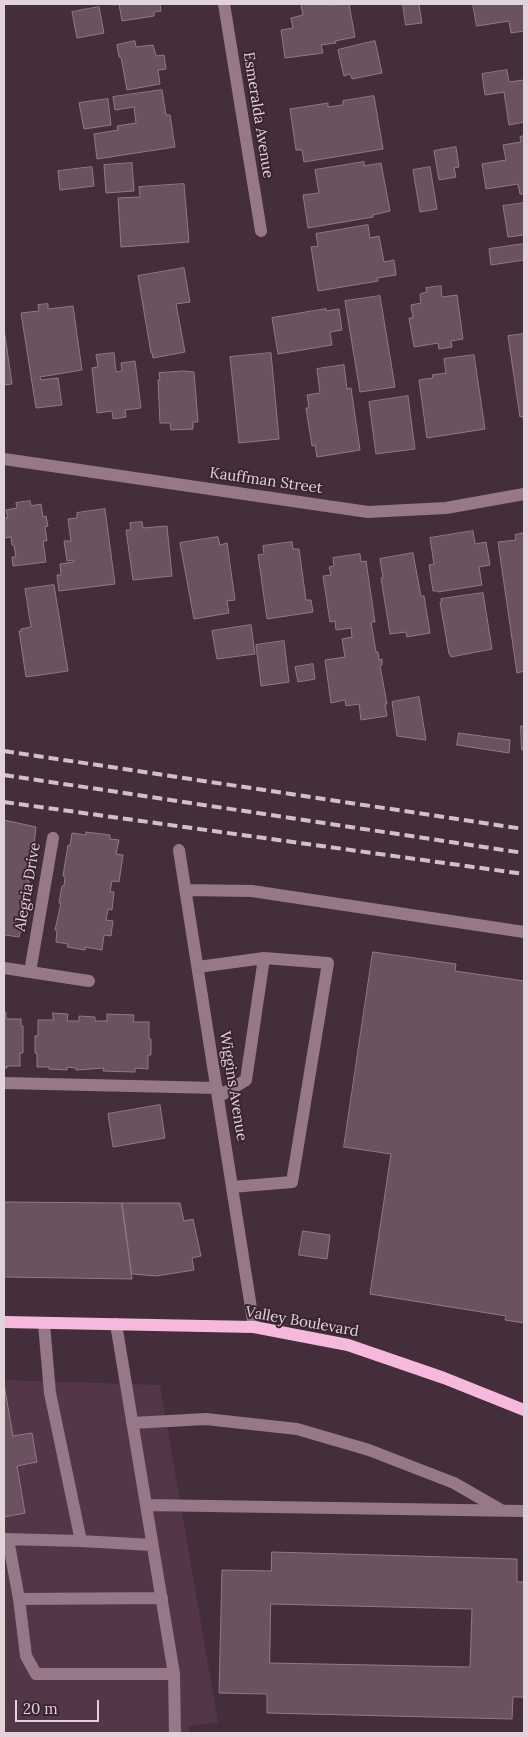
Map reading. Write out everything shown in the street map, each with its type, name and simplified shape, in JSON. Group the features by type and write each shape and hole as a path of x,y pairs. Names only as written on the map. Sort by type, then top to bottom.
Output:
{"main road":[{"name":"Valley Boulevard","path":"4,1322 254,1327 348,1345 444,1378 524,1410"}],"street":[{"name":"Esmeralda Avenue","path":"224,4 261,231"},
{"name":"Kauffman Street","path":"4,459 368,512 446,508 524,494"},
{"name":"Alegria Drive","path":"30,972 53,838"},
{"name":"Wiggins Avenue","path":"179,850 254,1327"},
{"path":"186,890 252,891 524,932"},
{"path":"4,1083 217,1092 246,1080 264,958"},
{"path":"198,967 264,958 328,963 292,1182 232,1187"},
{"path":"4,968 89,981"},
{"path":"44,1324 50,1393 81,1541"},
{"path":"116,1324 174,1674 175,1733"},
{"path":"132,1423 206,1419 296,1429 369,1450 454,1483 501,1510"},
{"path":"146,1505 524,1511"},
{"path":"152,1545 6,1539 19,1599 26,1656 36,1674 174,1674"},
{"path":"19,1599 162,1598"}],"shaded area":[{"path":"4,1380 160,1385 218,1722 189,1726 189,1733 4,1733"}],"building":[{"path":"119,4 160,4 161,11 154,12 154,16 122,21"},
{"path":"349,4 355,37 321,45 323,53 285,58 281,30 293,28 291,18 303,15 301,5"},
{"path":"403,4 419,4 422,23 406,25"},
{"path":"473,4 524,4 524,31 511,33 509,21 477,26"},
{"path":"99,7 104,33 77,38 72,12"},
{"path":"135,41 136,47 153,45 156,56 164,55 166,69 158,70 160,84 127,90 117,45"},
{"path":"375,41 382,73 352,79 350,74 344,76 338,50"},
{"path":"507,70 509,82 524,80 524,122 509,125 504,92 485,95 482,74"},
{"path":"162,90 166,115 170,115 175,147 97,159 94,134 118,130 117,126 136,123 134,107 115,110 113,97"},
{"path":"374,96 383,149 304,162 302,150 296,150 290,109 328,103 328,107 343,105 343,101"},
{"path":"108,99 111,125 84,129 79,103"},
{"path":"524,136 524,194 520,194 518,184 486,189 482,164 506,160 503,145 521,142 520,137"},
{"path":"456,147 459,167 454,168 456,177 439,180 434,151"},
{"path":"364,162 364,166 381,163 390,211 373,215 373,217 308,228 303,195 319,193 315,170"},
{"path":"132,163 134,191 106,193 104,165"},
{"path":"92,167 94,186 60,190 58,171"},
{"path":"430,167 437,209 420,212 413,170"},
{"path":"184,184 189,242 121,247 118,198 140,197 139,187"},
{"path":"524,203 524,235 508,237 503,206"},
{"path":"368,225 370,238 379,236 384,262 394,260 396,275 377,278 378,281 318,291 311,247 318,246 316,234"},
{"path":"524,244 524,260 491,265 489,249"},
{"path":"184,268 190,302 176,304 185,352 153,358 138,276"},
{"path":"441,286 442,297 457,295 463,339 451,341 452,347 439,349 438,343 414,347 409,318 413,318 411,305 421,303 420,294 427,292 426,288"},
{"path":"380,296 395,387 360,392 345,301"},
{"path":"48,304 48,309 73,306 82,370 40,377 41,380 58,378 62,405 36,408 21,313 39,311 38,305"},
{"path":"326,309 326,311 339,309 342,330 330,332 332,345 278,354 272,318"},
{"path":"4,329 12,384 4,385"},
{"path":"524,334 524,428 523,416 520,417 508,336"},
{"path":"114,353 116,372 122,371 121,363 135,361 141,408 125,410 126,417 113,419 112,411 97,413 92,368 98,367 96,355"},
{"path":"271,353 279,439 239,443 230,357"},
{"path":"474,355 485,429 427,438 419,380 433,378 432,375 446,373 444,359"},
{"path":"344,365 347,389 351,388 360,450 317,457 315,445 312,446 306,408 309,408 307,395 320,393 317,369"},
{"path":"194,372 198,422 193,422 193,429 171,430 170,423 160,423 159,373"},
{"path":"408,396 415,449 376,454 369,402"},
{"path":"30,501 31,506 41,504 43,517 46,516 48,526 45,527 47,541 43,541 46,562 13,566 12,557 16,557 14,545 12,545 11,537 4,538 4,518 8,518 6,510 17,508 16,503"},
{"path":"105,509 115,584 59,591 57,575 61,575 60,564 74,562 74,560 67,561 64,541 71,541 68,519 77,518 77,513"},
{"path":"142,522 143,528 167,526 172,576 133,580 126,530 131,530 130,523"},
{"path":"473,531 475,544 486,542 490,565 479,567 482,585 438,592 433,591 429,565 434,564 430,538"},
{"path":"524,533 524,671 517,673 498,542 516,540 515,535"},
{"path":"218,537 220,545 227,543 235,600 227,601 229,613 194,619 180,543"},
{"path":"292,542 293,549 299,549 306,600 311,600 313,612 267,619 258,555 264,554 263,546"},
{"path":"413,553 421,596 424,596 430,633 407,637 406,632 390,634 381,578 383,578 380,559"},
{"path":"360,554 361,562 366,561 375,622 371,622 376,652 378,652 379,660 382,659 382,665 380,666 387,704 385,704 387,716 361,720 359,704 346,706 345,700 331,703 325,660 345,657 342,639 352,637 351,628 336,630 335,621 330,622 323,576 331,575 329,567 334,566 333,558"},
{"path":"54,585 68,671 26,677 19,631 31,627 25,589"},
{"path":"483,593 492,649 451,657 441,599"},
{"path":"251,625 255,654 217,659 212,631"},
{"path":"284,641 289,682 261,686 256,645"},
{"path":"313,664 315,679 298,682 295,667"},
{"path":"419,697 426,740 397,736 392,702"},
{"path":"521,726 524,726 524,750 522,750"},
{"path":"459,733 510,740 509,753 457,745"},
{"path":"4,820 36,827 31,871 29,871 27,880 29,881 27,898 25,898 23,907 26,907 19,937 5,935 4,938"},
{"path":"86,832 110,835 110,839 119,840 116,854 123,855 119,882 112,881 110,892 114,892 112,910 108,909 106,920 113,921 111,936 104,935 102,950 85,947 85,950 67,947 68,944 56,942 57,930 55,930 61,903 59,903 62,886 64,886 65,877 63,876 68,845 70,846 72,833 86,835"},
{"path":"373,952 456,964 455,971 524,981 524,1323 505,1320 506,1316 370,1294 391,1154 344,1147"},
{"path":"4,1012 6,1012 6,1019 21,1019 21,1026 23,1026 23,1053 20,1053 20,1066 7,1066 7,1068 4,1068"},
{"path":"53,1013 68,1014 67,1021 79,1021 79,1016 95,1017 95,1021 107,1021 107,1014 134,1015 133,1022 149,1022 151,1055 148,1055 148,1069 135,1068 135,1072 103,1071 104,1068 76,1070 76,1068 67,1067 67,1070 37,1067 35,1036 38,1036 38,1020 53,1020"},
{"path":"160,1105 165,1138 113,1147 108,1114"},
{"path":"4,1202 122,1203 132,1279 4,1277"},
{"path":"122,1203 180,1203 184,1221 193,1219 201,1256 192,1258 194,1270 156,1276 132,1274"},
{"path":"303,1231 330,1235 327,1259 299,1255"},
{"path":"4,1384 13,1436 32,1433 37,1462 17,1466 25,1513 4,1517"},
{"path":"272,1552 517,1559 517,1582 524,1582 524,1697 513,1697 512,1719 267,1713 267,1694 219,1693 222,1570 271,1571","holes":["271,1604 472,1609 470,1667 270,1663"]}],"railway":[{"path":"4,751 524,829"},
{"path":"4,775 524,853"},
{"path":"4,802 524,874"}]}
